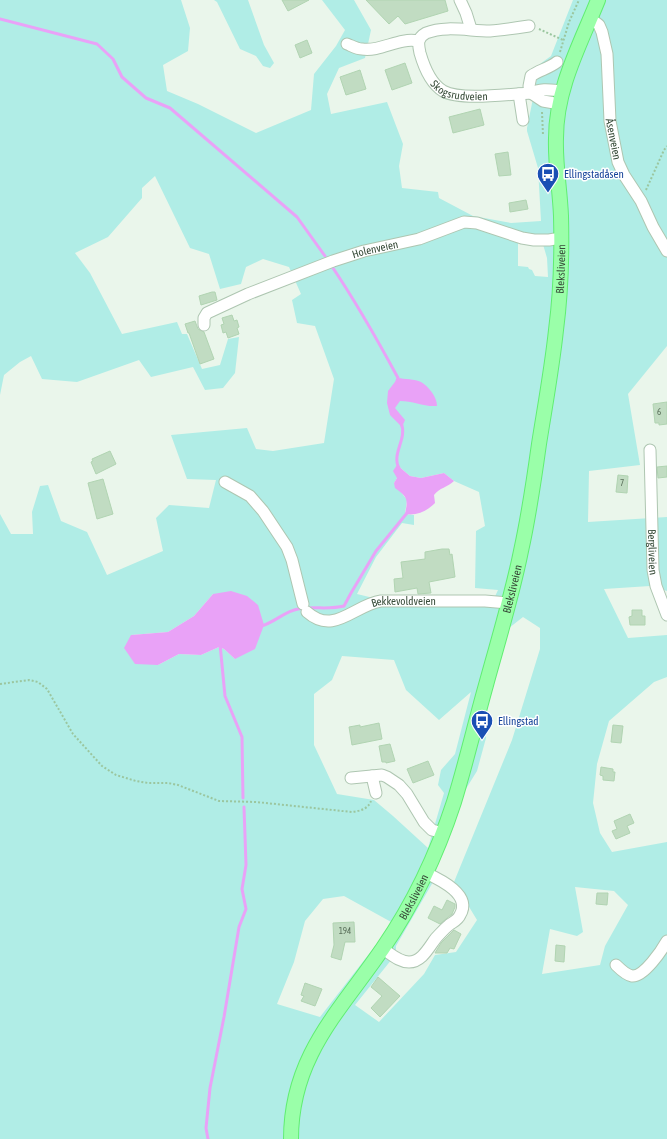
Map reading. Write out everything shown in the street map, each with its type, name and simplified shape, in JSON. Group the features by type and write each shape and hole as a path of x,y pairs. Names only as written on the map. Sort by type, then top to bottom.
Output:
{"main road":[{"name":"Bleksliveien","path":"291,1139 294,1096 298,1082 312,1050 333,1016 383,948 405,913 426,873 443,833 464,767 518,566 529,510 546,402 560,296 561,238 556,136 561,97 569,68 598,0"}],"street":[{"path":"460,0 466,12 471,29"},
{"name":"Åsenveien","path":"590,18 599,25 607,54 610,121 618,162 667,251"},
{"path":"347,44 368,50 405,40 418,40 421,36 437,30 471,29 487,31 507,30 529,26"},
{"name":"Skogsrudveien","path":"418,40 423,62 429,76 436,85 444,91 457,95 472,96 531,94 537,90 541,90 561,97"},
{"path":"531,94 529,86 531,76 557,62"},
{"path":"519,94 523,120"},
{"name":"Holenveien","path":"204,325 204,318 207,313 248,294 333,261 364,251 419,239 464,222 477,222 522,238 534,240 561,238"},
{"name":"Bergliveien","path":"650,450 654,578 660,600 667,615"},
{"name":"Bekkevoldveien","path":"225,482 250,496 263,511 287,547 305,608 319,620 335,621 346,617 368,604 381,601 485,601 508,603"},
{"path":"351,778 382,775 387,777 399,785 407,794 424,822 432,830 443,833"},
{"path":"372,776 376,793"},
{"path":"383,948 397,959 411,962 419,958 428,950 435,939 460,917 463,905 458,894 442,881 426,873"},
{"path":"616,965 632,976 636,975 644,971 655,959 667,941"}],"path":[{"path":"557,62 563,40 578,0"},
{"path":"529,26 541,29 563,40"},
{"path":"641,202 667,146"},
{"path":"0,684 29,680 38,682 47,689 73,734 102,766 116,775 136,781 178,785 203,794 213,800 227,802 256,802 352,812 362,810 367,807 376,793"}],"shaded area":[{"path":"0,0 181,0 190,28 188,51 163,65 167,91 198,104 256,133 311,110 314,74 336,46 345,30 322,0 354,0 371,30 365,58 339,68 327,94 331,114 387,102 403,144 399,166 402,188 438,192 439,198 473,216 511,223 541,221 538,168 527,128 540,64 551,56 573,0 667,0 667,346 628,394 640,465 589,471 588,522 667,517 667,591 650,586 604,589 628,638 667,635 667,677 654,682 609,721 597,764 593,803 600,833 612,852 667,842 667,1139 0,1139 0,514 11,534 33,534 32,512 40,486 48,485 61,521 87,532 107,575 163,551 156,518 169,505 209,508 216,480 187,479 171,435 247,428 256,449 273,451 324,443 334,379 315,326 297,323 292,300 301,294 289,267 263,259 246,267 241,284 220,289 209,254 190,248 155,176 142,188 142,198 108,237 75,253 90,273 122,334 177,322 182,334 187,334 202,369 220,365 228,339 239,337 235,373 223,388 205,390 193,367 151,377 139,360 77,382 42,379 31,356 20,362 4,375 0,395","holes":["518,236 542,241 547,258 548,277 535,276 532,270 528,267 518,266","397,465 410,476 421,478 444,473 454,481 479,492 485,526 476,531 475,588 498,590 491,605 398,604 357,594 376,557 402,523 414,525 414,515 405,514 407,500 394,483 397,478","213,594 235,659 224,649 219,647 201,655 179,654 158,665 131,635 168,632 194,616","523,617 540,628 540,649 512,740 454,882 477,920 456,952 435,955 424,974 379,1022 355,1005 396,954 396,946 433,882 464,792 477,771 486,738 485,716 509,628","342,656 394,660 406,690 439,720 471,692 455,754 441,770 438,785 444,793 428,848 374,800 337,794 314,745 314,694 332,680","575,887 614,891 628,905 605,946 600,965 542,974 550,929 577,936 583,932","344,896 393,923 320,1017 277,1004 294,962 305,921 323,899"]},
{"path":"214,0 248,0 264,45 274,63 270,68 263,66 256,56 240,49 217,2"},
{"path":"398,378 421,382 430,389 437,403 437,406 428,406 400,401 395,408 405,420 402,427 390,415 387,403 388,391"},
{"path":"397,465 410,476 421,478 444,473 454,481 434,495 435,503 429,508 418,514 405,514 407,502 405,496 395,488 394,483 397,478 393,471"},
{"path":"231,591 247,596 258,605 264,625 255,649 235,659 224,649 219,647 201,655 179,654 158,665 135,664 124,648 131,635 168,632 194,616 213,594"}],"building":[{"path":"282,0 309,0 288,11"},
{"path":"366,0 445,0 448,11 405,24 398,16 389,24"},
{"path":"307,40 312,53 300,58 295,45"},
{"path":"405,63 412,83 392,90 385,70"},
{"path":"360,70 366,89 346,95 340,77"},
{"path":"480,109 484,125 453,133 449,117"},
{"path":"508,152 511,175 499,176 495,154"},
{"path":"526,200 528,209 510,212 509,203"},
{"path":"215,292 217,300 201,305 199,296"},
{"path":"232,315 234,321 237,320 239,334 228,338 226,332 223,333 221,325 224,324 222,318"},
{"path":"195,321 198,329 204,332 214,359 200,364 185,324"},
{"path":"667,402 667,424 659,425 659,423 655,423 653,404"},
{"path":"110,451 116,464 96,474 91,462 93,461 92,459"},
{"path":"667,466 667,477 658,478 657,467"},
{"path":"618,475 628,476 627,493 616,492"},
{"path":"103,479 113,514 97,519 88,483"},
{"path":"449,549 450,555 452,554 455,577 429,582 431,593 418,594 417,588 395,592 394,579 403,578 401,562 425,559 425,552"},
{"path":"632,610 642,610 642,616 645,616 645,625 630,625 629,617 632,616"},
{"path":"379,723 382,739 352,745 349,727 360,725 360,727"},
{"path":"613,725 623,726 621,743 611,742"},
{"path":"390,744 395,761 386,763 382,762 379,746"},
{"path":"428,761 434,775 413,783 407,769"},
{"path":"601,767 613,769 613,772 615,772 614,781 603,780 603,776 600,775"},
{"path":"630,814 634,823 627,826 630,833 616,839 612,831 617,829 614,821"},
{"path":"597,893 608,893 607,905 596,904"},
{"path":"447,900 455,904 452,914 440,924 428,918 434,906 442,910"},
{"path":"354,922 355,942 345,942 341,960 331,957 334,945 333,923"},
{"path":"454,930 461,934 454,949 450,948 447,953 435,953 441,943"},
{"path":"556,945 565,946 564,962 555,961"},
{"path":"378,977 400,996 380,1017 371,1008 382,996 371,987"},
{"path":"305,983 322,989 315,1006 301,1001 304,996 301,995"}],"waterway":[{"path":"0,19 97,44 113,59 122,77 146,98 170,108 297,217 325,256"},
{"path":"331,265 374,335 398,378 397,381"},
{"path":"399,468 397,457 403,434 401,423"},
{"path":"261,626 293,610 344,606 376,551 407,513"},
{"path":"220,644 225,696 242,737 243,798"},
{"path":"208,1139 206,1128 210,1088 239,927 246,909 242,889 246,865 244,807"}],"place":[{"name":"Ellingstadåsen","path":"548,194"},
{"name":"Ellingstad","path":"482,740"}]}
